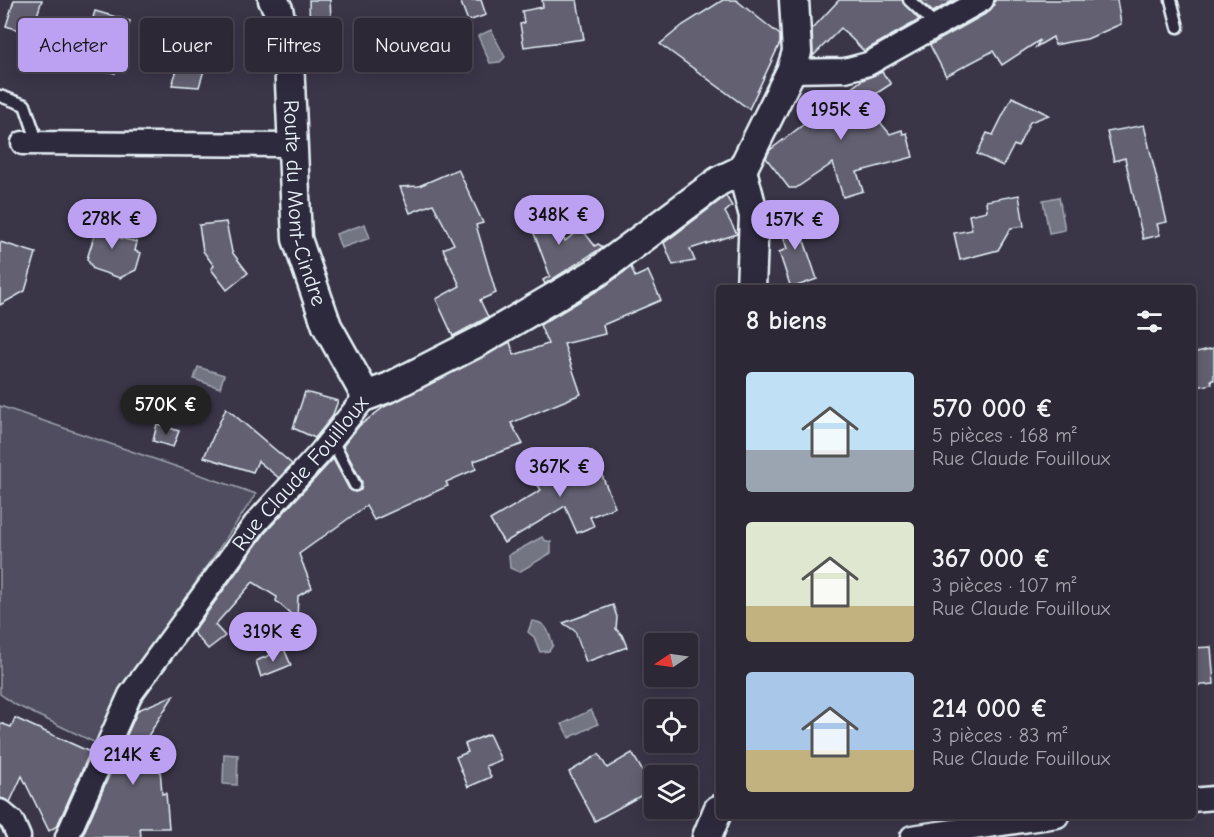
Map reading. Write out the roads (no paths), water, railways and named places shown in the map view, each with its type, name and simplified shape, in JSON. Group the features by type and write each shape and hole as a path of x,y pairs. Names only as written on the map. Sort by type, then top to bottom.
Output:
{"street":[{"name":"Route du Mont-Cindre","path":"273,0 278,9 289,60 297,239 327,326 366,396"},
{"path":"751,285 754,216 742,170 791,71 797,52 794,0"},
{"path":"791,71 846,70 868,64 982,0"},
{"path":"30,143 291,145"},
{"name":"Rue Claude Fouilloux","path":"67,837 130,695 255,524 329,442 366,396 390,387 480,341 587,278 719,182 742,170"},
{"path":"1196,800 1214,798"},
{"path":"0,811 12,821 20,837"},
{"path":"707,837 716,815"},
{"path":"912,837 1036,819"}],"lane":[{"path":"909,0 937,26"},
{"path":"1171,0 1178,27"},
{"path":"0,96 25,105 30,143"},
{"path":"329,442 336,448 355,485"}],"water":[{"path":"491,30 505,57 500,62 490,63 478,36"},
{"path":"1059,197 1065,230 1049,233 1043,200"},
{"path":"365,224 370,238 341,248 336,234"},
{"path":"198,367 224,375 220,388 194,379"},
{"path":"542,537 551,542 551,553 519,572 510,568 509,555"},
{"path":"532,621 541,623 547,629 553,645 549,651 540,652 534,637 528,632"},
{"path":"591,710 598,724 569,738 562,724"},
{"path":"224,754 238,755 237,785 223,784"}]}
